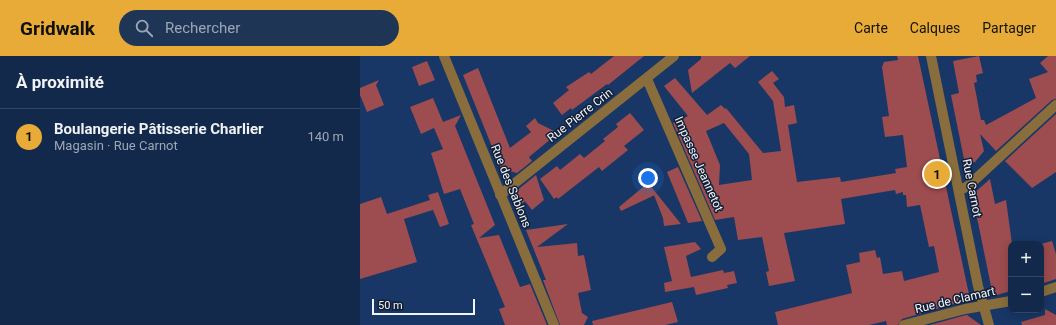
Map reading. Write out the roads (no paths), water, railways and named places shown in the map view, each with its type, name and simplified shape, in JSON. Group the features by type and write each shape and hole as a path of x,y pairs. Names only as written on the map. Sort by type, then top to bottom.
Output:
{"street":[{"name":"Rue des Sablons","path":"444,56 554,325"},
{"name":"Rue Pierre Crin","path":"500,195 674,56"},
{"name":"Rue Carnot","path":"931,56 960,190 978,286 989,325"},
{"name":"Impasse Jeannetot","path":"647,79 721,248 712,257"},
{"path":"960,190 968,186 1056,105"},
{"path":"1044,291 1056,287"},
{"name":"Rue de Clamart","path":"904,325 965,309 984,307 1008,302"}],"place":[{"name":"Boulangerie Pâtisserie Charlier","path":"937,174"}]}
